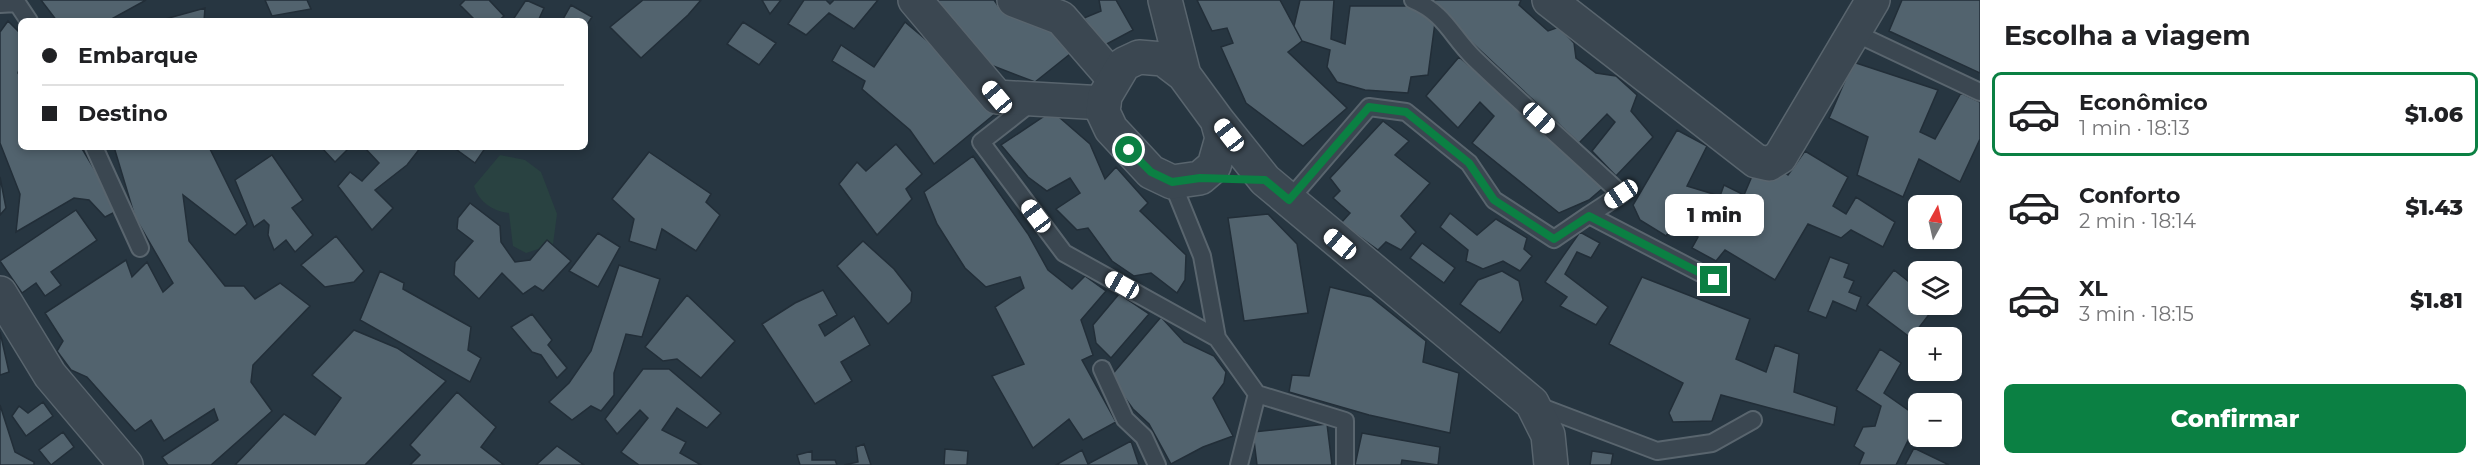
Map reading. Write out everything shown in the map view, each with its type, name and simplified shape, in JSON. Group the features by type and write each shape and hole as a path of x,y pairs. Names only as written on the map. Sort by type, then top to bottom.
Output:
{"street":[{"path":"915,0 997,97 1035,100 1109,91"},
{"path":"1014,0 1059,9 1109,91"},
{"path":"1549,0 1756,162 1769,164 1780,157 1873,0"},
{"path":"1139,57 1165,2"},
{"path":"1165,2 1184,75"},
{"path":"1277,190 1186,180 1151,172 1117,136 1103,112 1109,91 1124,64 1139,57 1163,59 1184,75 1217,120 1277,190 1532,403 1548,435 1551,465"},
{"path":"1186,180 1214,166 1221,138 1217,120"},
{"path":"0,293 50,375 126,465"}],"lane":[{"path":"1277,190 1369,107 1406,112 1469,163 1494,200 1554,239 1621,194 1474,57 1446,21 1431,7 1413,0"},
{"path":"0,4 17,2 27,18"},
{"path":"1853,32 1980,92"},
{"path":"1035,100 981,142 1064,253 1217,338"},
{"path":"95,150 140,248"},
{"path":"1186,180 1217,338 1257,394 1345,421 1345,465"},
{"path":"1589,216 1714,280"},
{"path":"1102,369 1125,418 1144,437 1157,465"},
{"path":"1239,465 1257,394"},
{"path":"1532,403 1657,451 1712,443 1753,420"}],"green space":[{"path":"500,155 525,160 541,172 557,214 553,244 526,253 513,246 509,213 492,208 476,192 474,186"}],"building":[{"path":"41,0 146,0 113,18 55,18"},
{"path":"265,0 307,0 311,9 272,16"},
{"path":"465,0 489,0 504,16 502,18 473,18 460,5"},
{"path":"526,0 544,8 539,18 514,18"},
{"path":"643,0 701,0 641,58 610,27"},
{"path":"762,0 781,0 770,14"},
{"path":"804,0 826,0 830,4 834,0 878,0 854,29 829,13 806,35 788,24"},
{"path":"927,0 994,0 1001,10 1055,30 1075,50 1035,82 983,62"},
{"path":"1099,0 1116,0 1133,30 1103,46 1084,18 1101,11"},
{"path":"1197,0 1280,0 1302,41 1288,52 1347,108 1303,146 1246,103 1221,47 1233,43 1227,28 1212,31"},
{"path":"1300,0 1334,0 1331,39 1345,44 1350,6 1415,6 1436,15 1428,75 1411,77 1408,93 1365,90 1337,82 1327,67 1330,50 1302,41 1294,26"},
{"path":"1433,0 1521,0 1519,5 1548,31 1559,27 1574,43 1576,58 1596,73 1616,76 1637,95 1631,111 1653,137 1616,176 1592,151 1615,122 1607,114 1579,143 1467,38"},
{"path":"1902,0 1980,0 1980,73 1889,31"},
{"path":"571,5 592,17 588,23 588,18 564,18"},
{"path":"205,8 204,18 169,18"},
{"path":"8,21 18,31 18,150 83,150 119,210 105,217 89,200 74,198 16,232 20,194 0,143 0,32"},
{"path":"743,22 776,43 759,65 727,44"},
{"path":"905,22 937,49 996,113 934,164 910,130 862,89 865,81 832,61 841,45 874,67"},
{"path":"1459,57 1535,122 1603,188 1589,200 1559,213 1472,143 1494,116 1480,102 1458,128 1426,96"},
{"path":"1853,62 1938,90 1920,132 1935,139 1961,93 1980,102 1980,139 1960,182 1919,159 1903,197 1857,175 1868,137 1829,118"},
{"path":"1052,111 1090,144 1105,179 1116,167 1148,203 1140,211 1186,255 1185,280 1177,293 1151,273 1134,276 1112,261 1088,228 1077,230 1056,209 1080,193 1070,178 1047,191 1028,177 1001,145"},
{"path":"1383,121 1409,141 1395,155 1430,183 1401,216 1416,232 1401,250 1386,242 1378,250 1341,223 1350,213 1333,198 1340,191 1330,178"},
{"path":"1677,130 1707,146 1687,186 1720,196 1724,185 1744,195 1761,155 1788,175 1805,151 1848,177 1833,206 1846,214 1856,197 1895,222 1883,247 1851,230 1841,238 1808,224 1775,280 1725,250 1716,261 1692,248 1698,237 1674,225 1666,236 1640,220 1633,205"},
{"path":"896,144 922,174 906,189 912,199 877,235 839,184 857,162 866,171"},
{"path":"115,150 210,150 247,224 235,235 183,195 189,241 225,286 244,286 255,299 280,283 310,306 253,365 251,382 272,411 211,465 168,465 162,457 218,420 214,409 164,441 151,420 135,431 87,377 71,370 57,351 63,341 45,313 126,260 132,277 147,262 163,292 173,283 135,217"},
{"path":"324,150 347,150 335,162"},
{"path":"367,150 419,150 407,165 375,190 393,208 372,230 338,186 350,172 362,181 379,163"},
{"path":"457,150 484,150 475,163"},
{"path":"649,152 711,194 706,202 720,215 696,251 662,229 656,250 629,241 634,219 612,199"},
{"path":"272,155 303,200 292,208 313,235 295,252 286,240 274,250 268,235 269,225 264,220 254,227 235,180"},
{"path":"973,156 1028,234 1048,270 1072,289 1085,276 1106,291 1081,320 1093,355 1082,360 1116,422 1083,440 1069,419 1033,448 992,376 1024,364 995,307 1024,288 1020,277 986,287 965,268 937,224 924,192"},
{"path":"0,177 6,208 0,215"},
{"path":"470,203 500,226 501,242 515,262 530,260 547,240 571,261 543,291 535,286 523,294 502,273 479,299 454,275 455,262 473,241 457,229 458,218"},
{"path":"76,210 97,240 51,272 61,285 45,296 36,283 22,293 0,261"},
{"path":"1450,213 1477,235 1496,219 1527,238 1524,249 1532,256 1520,271 1503,261 1483,269 1466,261 1468,250 1440,227"},
{"path":"1268,214 1297,244 1308,313 1244,321 1228,218"},
{"path":"1580,232 1600,243 1591,258 1577,252 1565,274 1608,307 1596,325 1560,306 1567,297 1545,282"},
{"path":"598,233 620,247 598,287 569,271"},
{"path":"336,236 364,271 354,282 325,287 301,265"},
{"path":"863,241 894,269 912,292 911,302 888,324 837,266"},
{"path":"1422,243 1455,268 1444,283 1410,258"},
{"path":"1830,257 1849,264 1844,277 1854,281 1849,292 1861,297 1856,311 1833,301 1826,318 1808,311"},
{"path":"619,265 660,279 642,337 626,334 614,373 614,395 601,411 591,406 572,420 549,402 569,383 591,351"},
{"path":"1894,270 1908,281 1908,315 1929,315 1919,327 1908,327 1908,336 1867,305"},
{"path":"380,271 404,283 403,289 471,327 468,350 481,358 470,382 360,320"},
{"path":"1502,271 1519,281 1523,300 1500,333 1460,304 1478,280"},
{"path":"1642,277 1750,319 1736,359 1766,372 1775,345 1799,354 1794,392 1837,407 1834,425 1721,395 1712,421 1673,422 1669,413 1683,383 1609,344"},
{"path":"1330,287 1371,297 1426,341 1423,362 1459,373 1450,433 1369,415 1289,392 1292,375 1309,376"},
{"path":"823,290 837,315 819,325 825,336 854,316 870,345 841,362 852,381 815,404 762,324 795,303"},
{"path":"1119,294 1149,314 1111,358 1096,343 1093,325"},
{"path":"687,295 735,341 701,378 677,359 663,361 645,347"},
{"path":"532,314 552,340 548,345 567,368 557,378 541,355 532,352 511,327"},
{"path":"1161,317 1184,342 1214,356 1226,372 1224,383 1213,398 1233,436 1203,447 1171,464 1149,424 1133,409 1110,377"},
{"path":"354,330 397,348 446,381 365,465 235,465 284,414 315,435 341,398 312,375"},
{"path":"0,332 9,372 0,375"},
{"path":"1880,349 1901,363 1884,393 1908,410 1908,440 1896,465 1859,465 1864,453 1854,446 1863,427 1875,426 1881,406 1856,390"},
{"path":"643,369 669,369 721,413 707,428 677,408 662,430 686,442 680,453 701,465 639,465 621,452 648,418 640,410 617,434 605,419"},
{"path":"457,392 496,427 481,447 504,465 410,465 420,455 410,445"},
{"path":"43,402 53,416 26,436 12,416 19,406 28,413"},
{"path":"0,405 15,452 34,462 34,465 0,465"},
{"path":"1327,424 1332,465 1257,465 1253,432"},
{"path":"63,432 74,447 51,465 39,450"},
{"path":"1362,433 1440,447 1438,465 1402,460 1401,465 1355,465"},
{"path":"1131,441 1139,465 1056,465 1082,450 1088,464"},
{"path":"864,444 871,465 844,465 858,462 856,447"},
{"path":"557,446 584,465 536,465"},
{"path":"1914,448 1949,465 1905,465"},
{"path":"945,449 968,451 967,465 944,465"},
{"path":"812,451 812,460 835,460 837,465 800,465 797,455"},
{"path":"1592,451 1613,454 1611,465 1590,465"}],"route":[{"path":"1129,150 1151,172 1172,182 1200,178 1265,180 1289,200 1369,107 1406,112 1469,163 1494,200 1554,239 1589,216 1714,280"}]}
